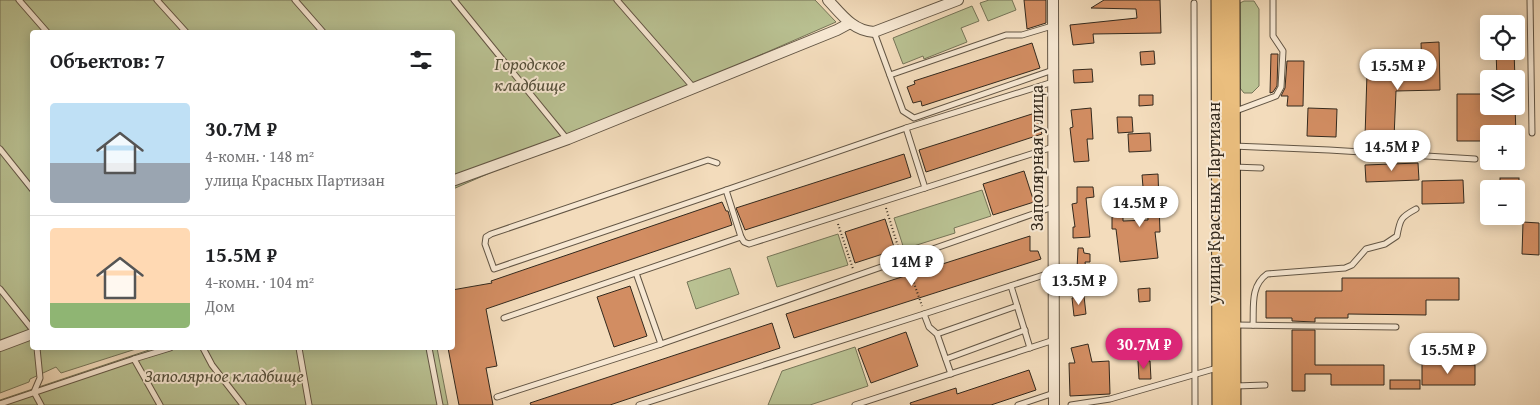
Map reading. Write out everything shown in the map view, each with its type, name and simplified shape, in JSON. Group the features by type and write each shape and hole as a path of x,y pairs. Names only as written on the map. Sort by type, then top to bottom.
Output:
{"main road":[{"name":"улица Красных Партизан","path":"1219,0 1220,405"},
{"name":"улица Красных Партизан","path":"1232,0 1233,405"}],"street":[{"path":"828,0 850,23 864,32 874,32 958,0"},
{"name":"Заполярная улица","path":"1053,0 1054,405"},
{"path":"455,179 568,139 837,30 850,23"},
{"path":"0,346 30,335"}],"lane":[{"path":"19,0 45,30"},
{"path":"157,0 184,30"},
{"path":"295,0 321,30"},
{"path":"454,0 568,139"},
{"path":"617,0 693,87"},
{"path":"1233,112 1276,96 1281,87 1283,52 1273,36 1273,0"},
{"path":"1530,0 1532,134"},
{"path":"1194,2 1195,405"},
{"path":"890,75 1006,35 1022,35 1052,26"},
{"path":"874,32 903,111 914,118 1053,70"},
{"path":"717,163 708,160 491,234 486,237 485,244 494,269 906,128 1053,82"},
{"path":"906,128 925,188"},
{"path":"1233,146 1475,159"},
{"path":"726,190 741,237 744,242 753,244 1053,147"},
{"path":"0,149 30,186"},
{"path":"1233,167 1261,168"},
{"path":"498,397 661,344 1053,207"},
{"path":"1253,326 1255,288 1259,279 1266,274 1345,268 1352,265 1366,249 1385,244 1397,236 1399,225 1404,215 1416,209"},
{"path":"504,318 741,237"},
{"path":"639,405 1054,272"},
{"path":"636,273 661,344"},
{"path":"1011,286 1030,348"},
{"path":"0,289 30,326"},
{"path":"937,334 1017,306"},
{"path":"924,314 929,327 937,334 951,374"},
{"path":"1233,325 1396,327"},
{"path":"946,359 1025,330"},
{"path":"855,405 1054,340"},
{"path":"34,392 40,378 37,350"},
{"path":"0,404 163,350"},
{"path":"204,350 212,365 243,405"},
{"path":"300,350 309,405"},
{"path":"429,350 440,405"},
{"path":"134,359 160,405"},
{"path":"1071,405 1110,399 1220,367"},
{"path":"1233,386 1265,385"},
{"path":"34,392 41,405"},
{"path":"1018,405 1054,393"}],"path":[{"path":"884,202 924,314"},
{"path":"836,217 855,276"}],"green space":[{"name":"Городское кладбище","path":"0,0 815,0 836,22 455,188 455,30 30,30 30,350 133,350 61,373 56,367 30,379 29,382 0,393"},
{"path":"989,0 1012,0 1016,10 988,21 980,3"},
{"path":"1254,1 1259,9 1259,86 1252,93 1244,93 1240,88 1240,3"},
{"path":"972,6 979,21 961,28 967,42 924,59 923,56 903,64 893,38"},
{"path":"982,190 991,216 954,228 955,233 904,249 894,218"},
{"path":"838,234 848,265 777,287 767,257"},
{"path":"730,268 739,294 696,309 687,282"},
{"path":"855,347 868,386 810,405 768,405 782,371"},
{"name":"Заполярное кладбище","path":"149,350 437,350 448,405 0,405 0,400"}],"building":[{"path":"1024,0 1046,0 1046,23 1027,29"},
{"path":"1104,0 1160,0 1161,33 1093,34 1094,43 1073,45 1070,25 1137,18 1136,9 1091,8"},
{"path":"1439,42 1440,90 1396,91 1394,138 1365,137 1367,73 1402,74 1402,69 1422,68 1421,43"},
{"path":"1032,43 1040,68 922,106 921,101 913,103 907,87 915,84 914,81"},
{"path":"1154,51 1155,64 1141,65 1140,52"},
{"path":"1271,54 1278,54 1277,86 1270,93"},
{"path":"1496,60 1514,60 1515,70 1497,70"},
{"path":"1287,61 1304,61 1303,106 1287,106 1288,96 1281,96 1285,88"},
{"path":"1092,69 1093,82 1074,83 1073,70"},
{"path":"1457,94 1480,94 1480,115 1515,115 1516,125 1480,125 1480,141 1457,141"},
{"path":"1139,95 1153,95 1153,105 1139,106"},
{"path":"1091,108 1093,139 1087,139 1089,161 1074,162 1070,128 1073,127 1071,110"},
{"path":"1308,108 1337,109 1336,137 1307,136"},
{"path":"1035,113 1042,134 926,172 919,150"},
{"path":"1117,117 1132,117 1133,132 1118,133"},
{"path":"1150,133 1151,151 1129,152 1128,134"},
{"path":"904,154 911,177 745,230 736,208"},
{"path":"1418,163 1419,180 1366,182 1365,165"},
{"path":"1024,171 1034,202 993,215 983,184"},
{"path":"1158,174 1160,232 1155,232 1158,258 1120,262 1116,229 1112,229 1112,217 1123,216 1123,221 1148,220 1146,187 1143,187 1142,175"},
{"path":"1500,178 1519,178 1519,180 1500,180"},
{"path":"1463,180 1464,203 1422,204 1422,181"},
{"path":"1077,187 1093,187 1094,197 1086,198 1090,237 1073,238 1073,227 1075,227 1072,204 1077,203"},
{"path":"722,202 726,211 728,211 732,225 486,309 497,366 486,368 493,405 459,405 448,350 455,350 455,289 492,283 491,281"},
{"path":"885,219 895,250 855,263 845,232"},
{"path":"1525,222 1539,223 1539,255 1522,254 1523,225 1525,225"},
{"path":"1030,236 1030,251 1038,251 1041,259 794,338 786,314"},
{"path":"1078,248 1083,248 1084,253 1090,254 1090,262 1085,262 1087,277 1071,279 1069,270 1077,269"},
{"path":"1342,278 1459,278 1459,300 1426,300 1426,315 1348,314 1348,318 1315,318 1315,322 1292,321 1292,318 1266,318 1266,291 1342,291"},
{"path":"630,286 647,336 614,347 597,297"},
{"path":"1150,288 1150,301 1139,302 1138,289"},
{"path":"1084,296 1086,314 1074,316 1072,298"},
{"path":"772,323 780,348 610,405 531,405 530,403"},
{"path":"1292,330 1315,330 1315,365 1384,365 1384,385 1331,385 1331,374 1305,374 1305,391 1292,391"},
{"path":"1135,331 1150,331 1150,341 1136,341"},
{"path":"906,332 918,366 871,383 858,349"},
{"path":"1088,344 1092,362 1109,361 1110,394 1070,396 1069,363 1075,363 1071,348"},
{"path":"1138,361 1150,361 1151,379 1139,379"},
{"path":"1422,364 1475,365 1475,385 1422,385"},
{"path":"1029,370 1036,390 991,405 911,405 910,403 956,388 957,394"},
{"path":"1390,380 1420,380 1420,389 1390,389"}]}
